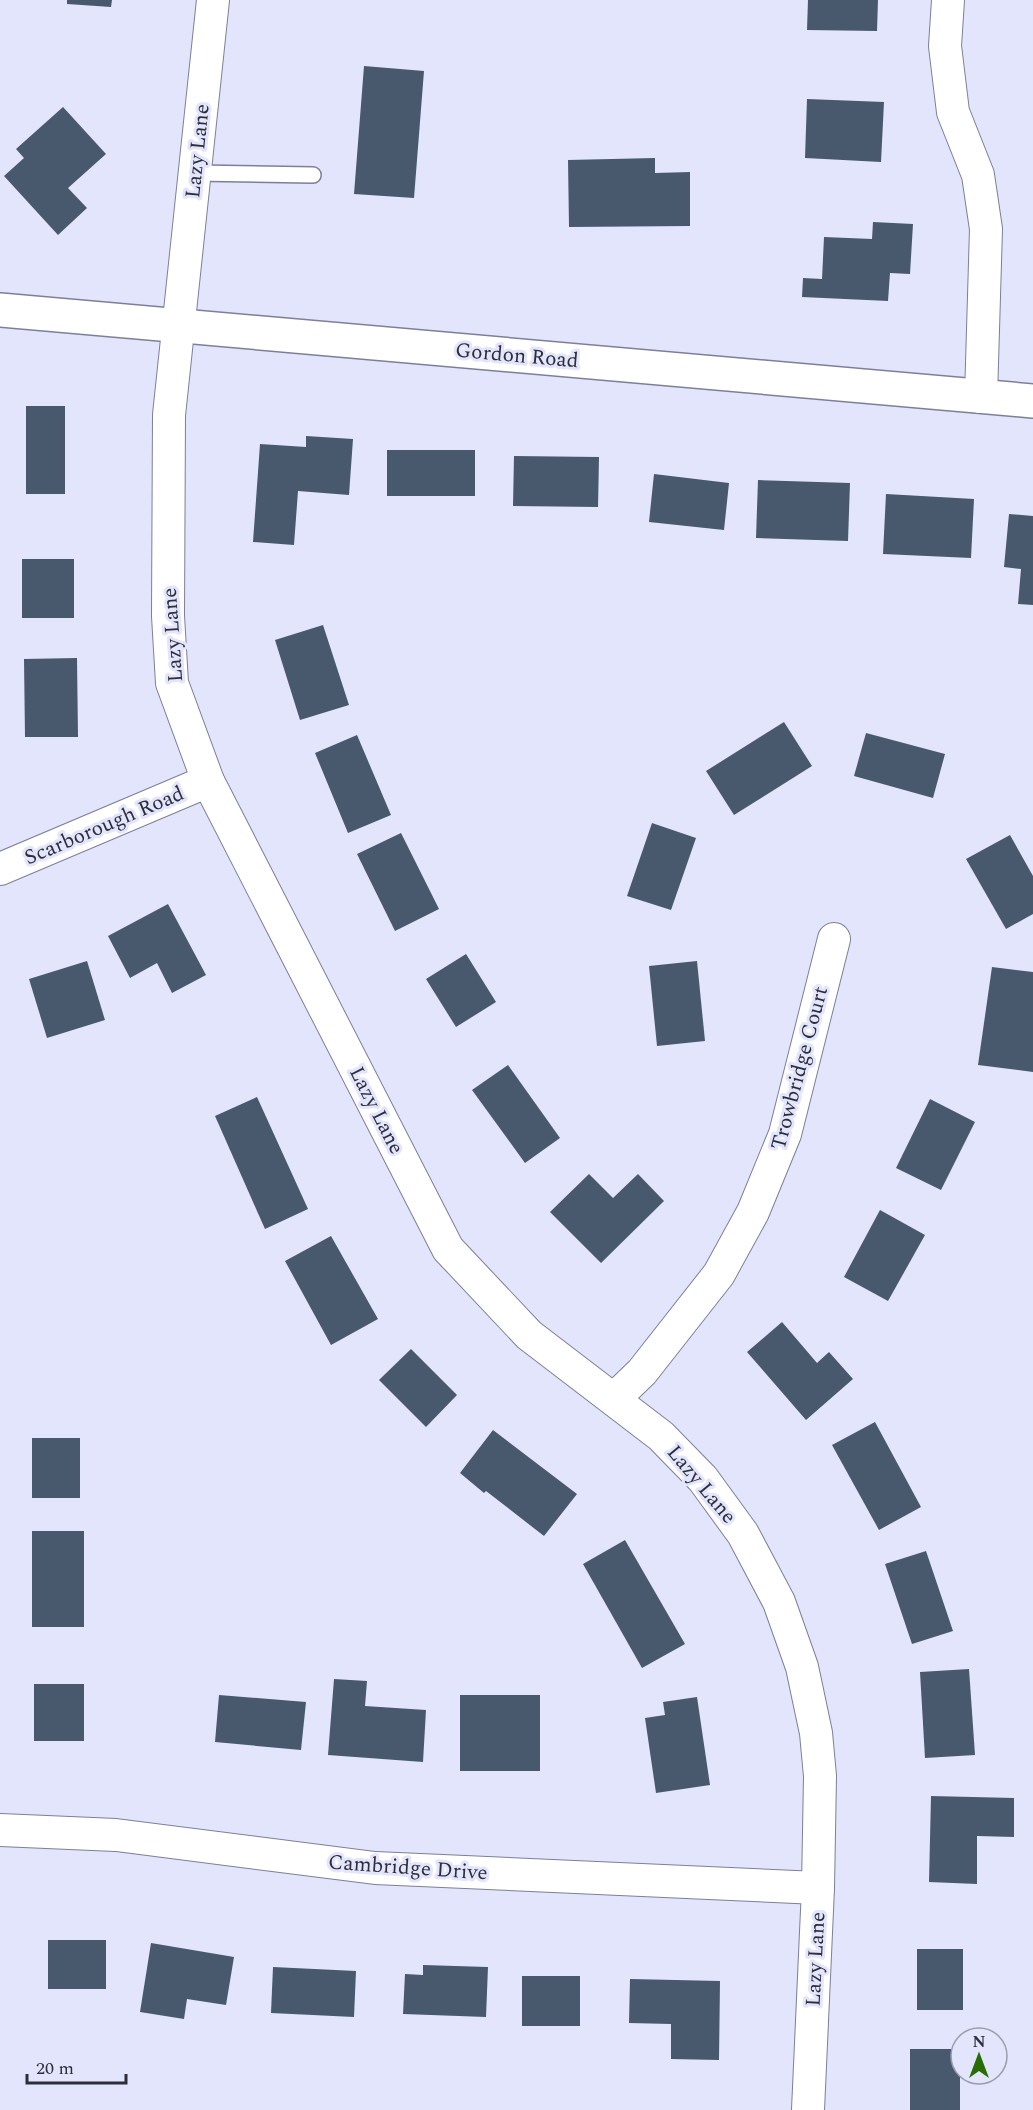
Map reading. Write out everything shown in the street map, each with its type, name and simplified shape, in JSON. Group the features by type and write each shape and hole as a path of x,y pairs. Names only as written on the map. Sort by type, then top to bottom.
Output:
{"street":[{"name":"Lazy Lane","path":"213,0 169,415 168,616 172,682 208,781 448,1249 529,1335 661,1436 703,1479 743,1534 779,1602 802,1667 816,1733 819,1776 818,1888 808,2110"},
{"path":"948,0 945,46 953,112 978,175 986,229 981,397"},
{"name":"Gordon Road","path":"0,310 1033,401"},
{"name":"Scarborough Road","path":"0,869 208,781"},
{"name":"Trowbridge Court","path":"614,1399 642,1372 718,1274 753,1212 785,1134 834,939"},
{"name":"Cambridge Drive","path":"0,1830 116,1835 375,1868 818,1888"}],"lane":[{"path":"195,173 313,175"}],"building":[{"path":"67,0 112,0 111,7 67,4"},
{"path":"808,0 878,0 877,31 807,30"},
{"path":"364,66 424,71 414,198 354,194"},
{"path":"807,99 884,102 881,162 805,158"},
{"path":"63,107 106,154 68,188 87,208 58,235 4,176 24,158 16,149"},
{"path":"655,158 655,173 690,172 690,226 569,227 568,160"},
{"path":"873,222 913,224 910,274 890,273 888,301 802,297 803,278 822,279 824,237 872,239"},
{"path":"26,406 65,406 65,494 26,494"},
{"path":"306,436 353,439 349,495 298,491 294,545 253,542 260,444 306,447"},
{"path":"387,450 475,450 475,496 387,496"},
{"path":"514,456 599,457 598,507 513,506"},
{"path":"654,474 729,483 724,530 649,522"},
{"path":"758,480 850,483 848,541 756,538"},
{"path":"886,494 974,499 971,558 883,554"},
{"path":"1009,514 1033,516 1033,605 1018,604 1021,569 1004,567"},
{"path":"22,559 74,559 74,618 22,618"},
{"path":"323,625 349,705 300,720 275,640"},
{"path":"77,658 78,737 25,737 24,659"},
{"path":"784,722 812,766 734,815 706,771"},
{"path":"866,733 945,754 933,798 854,776"},
{"path":"357,735 391,815 348,833 315,753"},
{"path":"652,823 696,838 671,910 627,896"},
{"path":"401,833 439,909 395,931 357,854"},
{"path":"1010,835 1033,876 1033,914 1006,929 966,859"},
{"path":"168,904 206,975 172,993 157,963 130,978 108,936"},
{"path":"466,954 496,1002 456,1027 426,979"},
{"path":"87,961 105,1020 47,1038 29,979"},
{"path":"697,961 705,1041 657,1046 649,966"},
{"path":"992,967 1033,972 1033,1072 978,1065"},
{"path":"508,1065 560,1138 525,1163 472,1090"},
{"path":"257,1097 308,1209 265,1229 215,1116"},
{"path":"930,1099 975,1122 941,1190 896,1168"},
{"path":"589,1174 613,1198 638,1174 664,1201 601,1263 550,1212"},
{"path":"880,1210 925,1235 888,1301 844,1277"},
{"path":"331,1236 378,1319 331,1345 285,1261"},
{"path":"782,1322 817,1363 829,1352 853,1379 806,1420 747,1352"},
{"path":"411,1349 457,1395 426,1427 379,1380"},
{"path":"875,1422 921,1507 879,1530 832,1445"},
{"path":"493,1430 577,1494 544,1536 460,1473"},
{"path":"32,1438 80,1438 80,1498 32,1498"},
{"path":"32,1531 84,1531 84,1627 32,1627"},
{"path":"625,1540 685,1644 642,1668 583,1564"},
{"path":"926,1551 953,1631 912,1644 885,1564"},
{"path":"969,1669 975,1755 925,1758 920,1672"},
{"path":"334,1679 367,1681 365,1706 426,1710 423,1762 328,1755"},
{"path":"34,1684 84,1684 84,1741 34,1741"},
{"path":"219,1695 306,1702 301,1750 215,1742"},
{"path":"460,1695 540,1695 540,1771 460,1771"},
{"path":"697,1697 710,1785 656,1793 645,1718 665,1715 663,1702"},
{"path":"931,1796 1014,1798 1014,1837 977,1836 977,1884 929,1882"},
{"path":"48,1940 106,1940 106,1989 48,1989"},
{"path":"151,1943 234,1957 226,2005 187,1999 184,2019 140,2012"},
{"path":"917,1949 963,1949 963,2010 917,2010"},
{"path":"423,1965 488,1967 486,2017 403,2014 405,1974 423,1975"},
{"path":"273,1967 356,1971 354,2017 271,2013"},
{"path":"522,1976 580,1976 580,2026 522,2026"},
{"path":"630,1979 720,1981 719,2060 671,2059 671,2024 629,2023"},
{"path":"910,2049 949,2049 949,2086 960,2086 960,2110 910,2110"}]}
